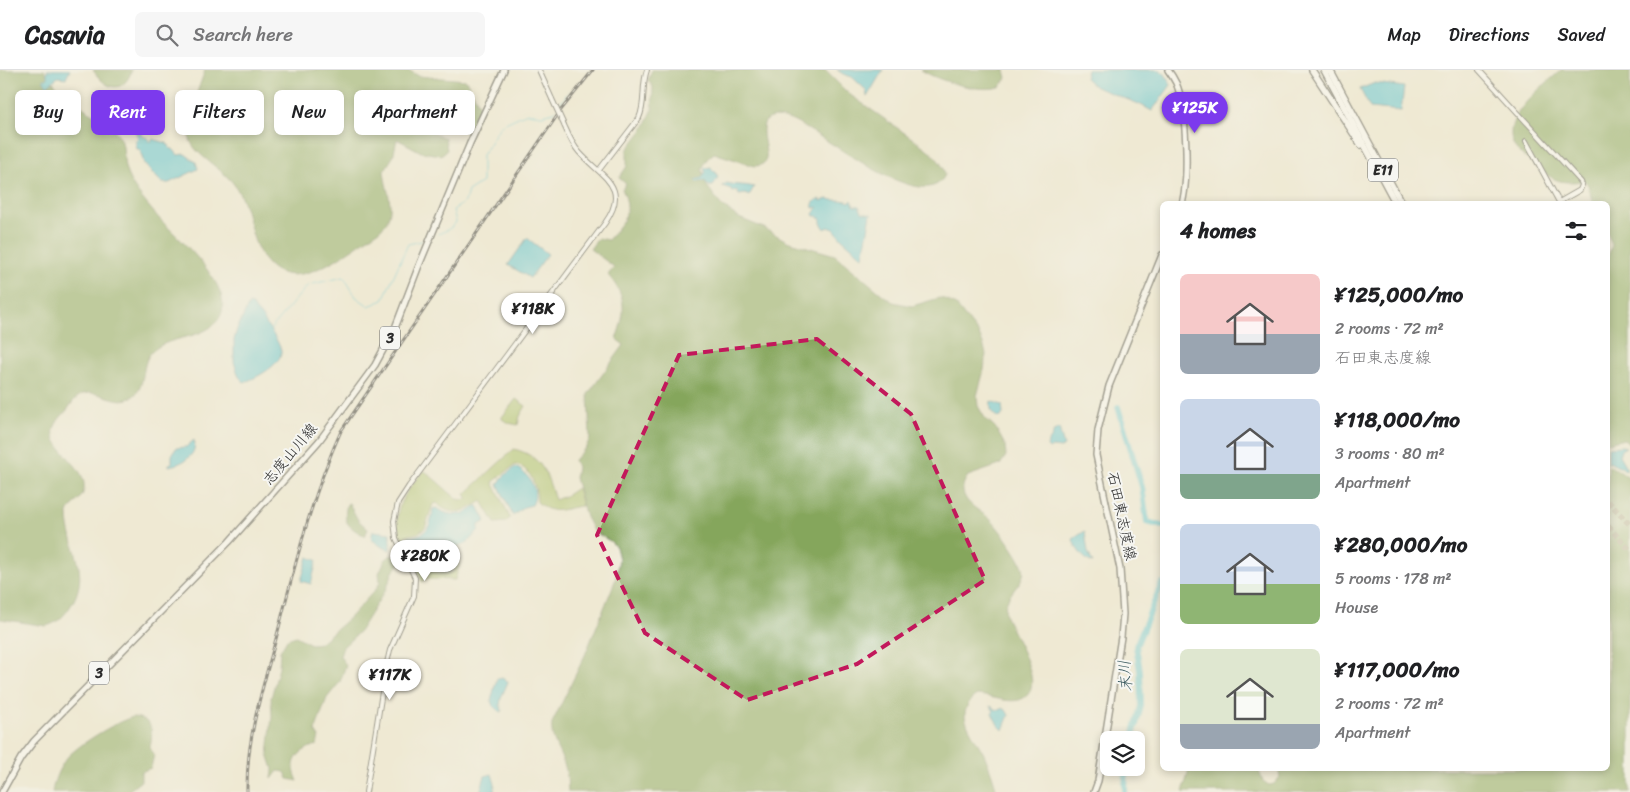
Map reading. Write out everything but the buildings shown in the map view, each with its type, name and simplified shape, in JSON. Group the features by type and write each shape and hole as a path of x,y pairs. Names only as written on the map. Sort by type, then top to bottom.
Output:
{"highway":[{"path":"1312,70 1353,124 1362,139"},
{"name":"E11","path":"1324,70 1353,124 1400,201"},
{"name":"E11","path":"1332,70 1341,88 1353,124"},
{"name":"E11","path":"1362,139 1394,201"}],"main road":[{"name":"志度山川線","path":"2,792 21,758 34,741 230,542 318,441 375,365 395,328 470,143 504,70"},
{"path":"1168,70 1176,83 1182,107 1187,174 1182,201"},
{"name":"石田東志度線","path":"1094,792 1098,781 1115,677 1123,614 1120,569 1096,455 1098,430 1109,386 1160,260"}],"street":[{"path":"366,792 386,666 394,641 413,601 416,587 412,570 394,531 395,512 398,503 611,215 615,200 608,178 574,146 539,70"},
{"path":"599,170 639,118 647,70"},
{"path":"1479,70 1581,182 1582,188 1561,201"},
{"path":"1526,141 1558,201"}],"highlighted area":[{"path":"817,339 911,414 985,580 857,664 747,700 645,633 597,535 679,355"}],"green space":[{"path":"0,70 44,70 61,90 15,90 15,135 81,135 81,106 91,113 91,135 119,135 123,145 127,174 134,187 158,217 191,250 203,265 221,294 223,308 218,320 204,331 161,345 154,350 146,361 140,387 132,397 120,400 94,393 81,395 73,401 56,424 55,440 83,480 83,493 68,513 69,526 78,560 79,583 77,595 60,619 50,625 0,619"},
{"path":"93,70 132,70 124,84 114,87 103,82"},
{"path":"205,70 408,70 419,76 466,80 471,90 354,90 354,135 438,135 445,138 447,150 441,155 421,152 397,139 393,157 384,171 390,202 389,216 386,223 380,230 333,262 315,270 298,274 282,273 268,265 257,247 241,196 224,173 199,153 189,136 264,135 264,90 198,90"},
{"path":"652,70 825,70 849,94 926,148 942,167 945,175 933,186 915,186 893,179 868,166 799,124 784,118 773,117 767,120 764,125 766,159 763,164 754,166 714,153 707,159 702,169 707,186 721,205 739,218 764,228 787,241 835,255 893,302 912,306 939,298 944,299 956,305 979,334 986,354 977,396 978,406 985,418 995,427 1005,445 1006,456 1000,465 968,476 963,491 970,504 988,517 999,529 1023,567 1022,579 1007,601 1005,608 1009,624 1027,661 1032,685 1028,694 1019,700 1009,701 977,695 966,709 967,724 984,754 997,792 568,792 566,771 554,739 552,723 585,655 615,581 619,559 616,547 593,531 586,517 575,478 577,467 574,460 586,447 590,438 588,394 624,345 616,339 622,321 623,305 619,290 608,275 614,267 590,249 598,238 608,240 625,217 627,205 622,189 626,184 619,178 627,166 627,150 644,128 652,111 653,87 648,80"},
{"path":"921,70 1005,70 1007,78 1000,87 970,87 948,82"},
{"path":"1561,70 1630,70 1630,444 1624,439 1610,442 1610,250 1612,245 1610,240 1610,201 1592,201 1585,181 1568,182 1552,178 1533,164 1514,146 1511,135 1512,124 1534,94"},
{"path":"475,97 481,108 475,123"},
{"path":"516,399 526,406 520,416 518,425 508,423 502,419"},
{"path":"514,449 532,456 538,462 546,475 555,500 577,488 582,506 558,510 543,507 537,502 535,485 529,474 526,470 515,465 493,482 510,518 506,522 495,523 482,501 471,508 453,512 442,508 437,503 433,504 425,528 418,533 405,536 415,563 418,565 434,571 450,573 453,571 457,560 460,564 455,580 425,579 422,582 402,543 397,522 402,501 409,489 422,472 425,471 457,499 468,499 465,494"},
{"path":"1610,467 1630,479 1630,792 1183,792 1188,771 1259,771 1263,781 1269,785 1274,784 1280,777 1278,771 1610,771"},
{"path":"349,503 358,520 368,529 365,536 351,527 346,521 347,504"},
{"path":"391,555 402,561 393,572 386,589 359,632 343,647 340,656 346,665 340,682 327,698 315,731 319,737 317,745 303,752 295,761 294,768 298,781 288,779 285,772 278,771 272,779 273,769 268,754 272,716 271,698 279,667 280,651 287,639 296,636 311,644 320,643 349,618 376,589 380,582 379,573 385,560"},
{"path":"133,717 145,720 148,723 152,737 150,748 154,755 151,768 141,772 141,781 127,792 52,792 58,771 70,754 117,723"}],"water":[{"path":"47,70 70,70 66,78 58,77 47,86 43,79 47,79"},
{"path":"837,70 883,70 867,97 866,90 852,77"},
{"path":"1087,70 1160,70 1165,74 1171,85 1152,111 1095,87 1085,78"},
{"path":"1375,83 1404,87 1401,111 1370,108 1360,89"},
{"path":"137,135 141,135 149,139 150,142 153,139 167,143 170,149 173,149 178,155 185,154 196,162 198,169 169,183 162,183 144,164 140,150 136,148 136,140 138,138"},
{"path":"711,167 718,177 713,186 709,186 705,181 697,182 694,180 702,178 706,171 704,170 705,168"},
{"path":"727,183 754,187 749,196 746,194 739,195 736,190 732,192 731,189 722,186"},
{"path":"820,199 821,201 827,199 850,202 852,200 854,206 859,206 862,212 871,214 863,257 842,239 834,229 828,227 825,229 818,216 814,216 813,214 818,207 813,208 813,203"},
{"path":"527,238 548,254 530,278 508,265"},
{"path":"249,304 253,305 263,318 281,351 278,361 273,366 255,378 244,382 239,377 234,362 234,340"},
{"path":"991,401 1002,405 1003,414 1000,418 992,411"},
{"path":"1059,428 1064,446 1049,449 1047,447 1048,442 1054,431"},
{"path":"194,440 194,451 191,455 184,461 169,466 172,463 172,455 176,448 186,447"},
{"path":"1610,447 1626,447 1621,450 1619,455 1627,469 1625,471 1622,467 1610,462"},
{"path":"515,467 529,478 535,494 532,505 524,507 513,516 498,484"},
{"path":"478,506 486,521 479,525 479,530 466,544 457,547 459,553 450,571 430,568 420,564 414,555 408,537 420,534 427,529 431,521 433,509 436,508 456,515 471,510"},
{"path":"373,531 390,533 390,550 371,539"},
{"path":"1085,531 1088,552 1093,563 1080,553 1073,539"},
{"path":"308,557 317,560 311,584 301,581"},
{"path":"497,678 502,678 508,682 501,698 500,706 502,711 500,712 493,706 491,701"},
{"path":"990,706 994,709 1001,710 1002,708 1009,715 1003,730 998,725 992,713 994,711"},
{"path":"492,774 495,784 494,792 480,792 485,776"}],"waterway":[{"path":"558,107 569,91"},
{"path":"438,234 448,230 456,222 453,210 465,202 468,191 482,182 482,155 501,125 527,113 542,115 556,110"},
{"path":"269,331 308,285 344,277 356,297 369,306 383,300 408,244 422,241"},
{"name":"末川","path":"1118,407 1142,487 1147,522 1160,525"},
{"name":"末川","path":"1134,731 1141,706 1140,671 1136,646 1160,588"},
{"name":"末川","path":"1125,792 1126,776"}],"tunnel":[{"path":"1610,503 1630,525"},
{"path":"1610,528 1630,550"}],"railway":[{"path":"247,792 249,752 261,693 304,532 330,456 341,431 561,110 593,70"}]}
